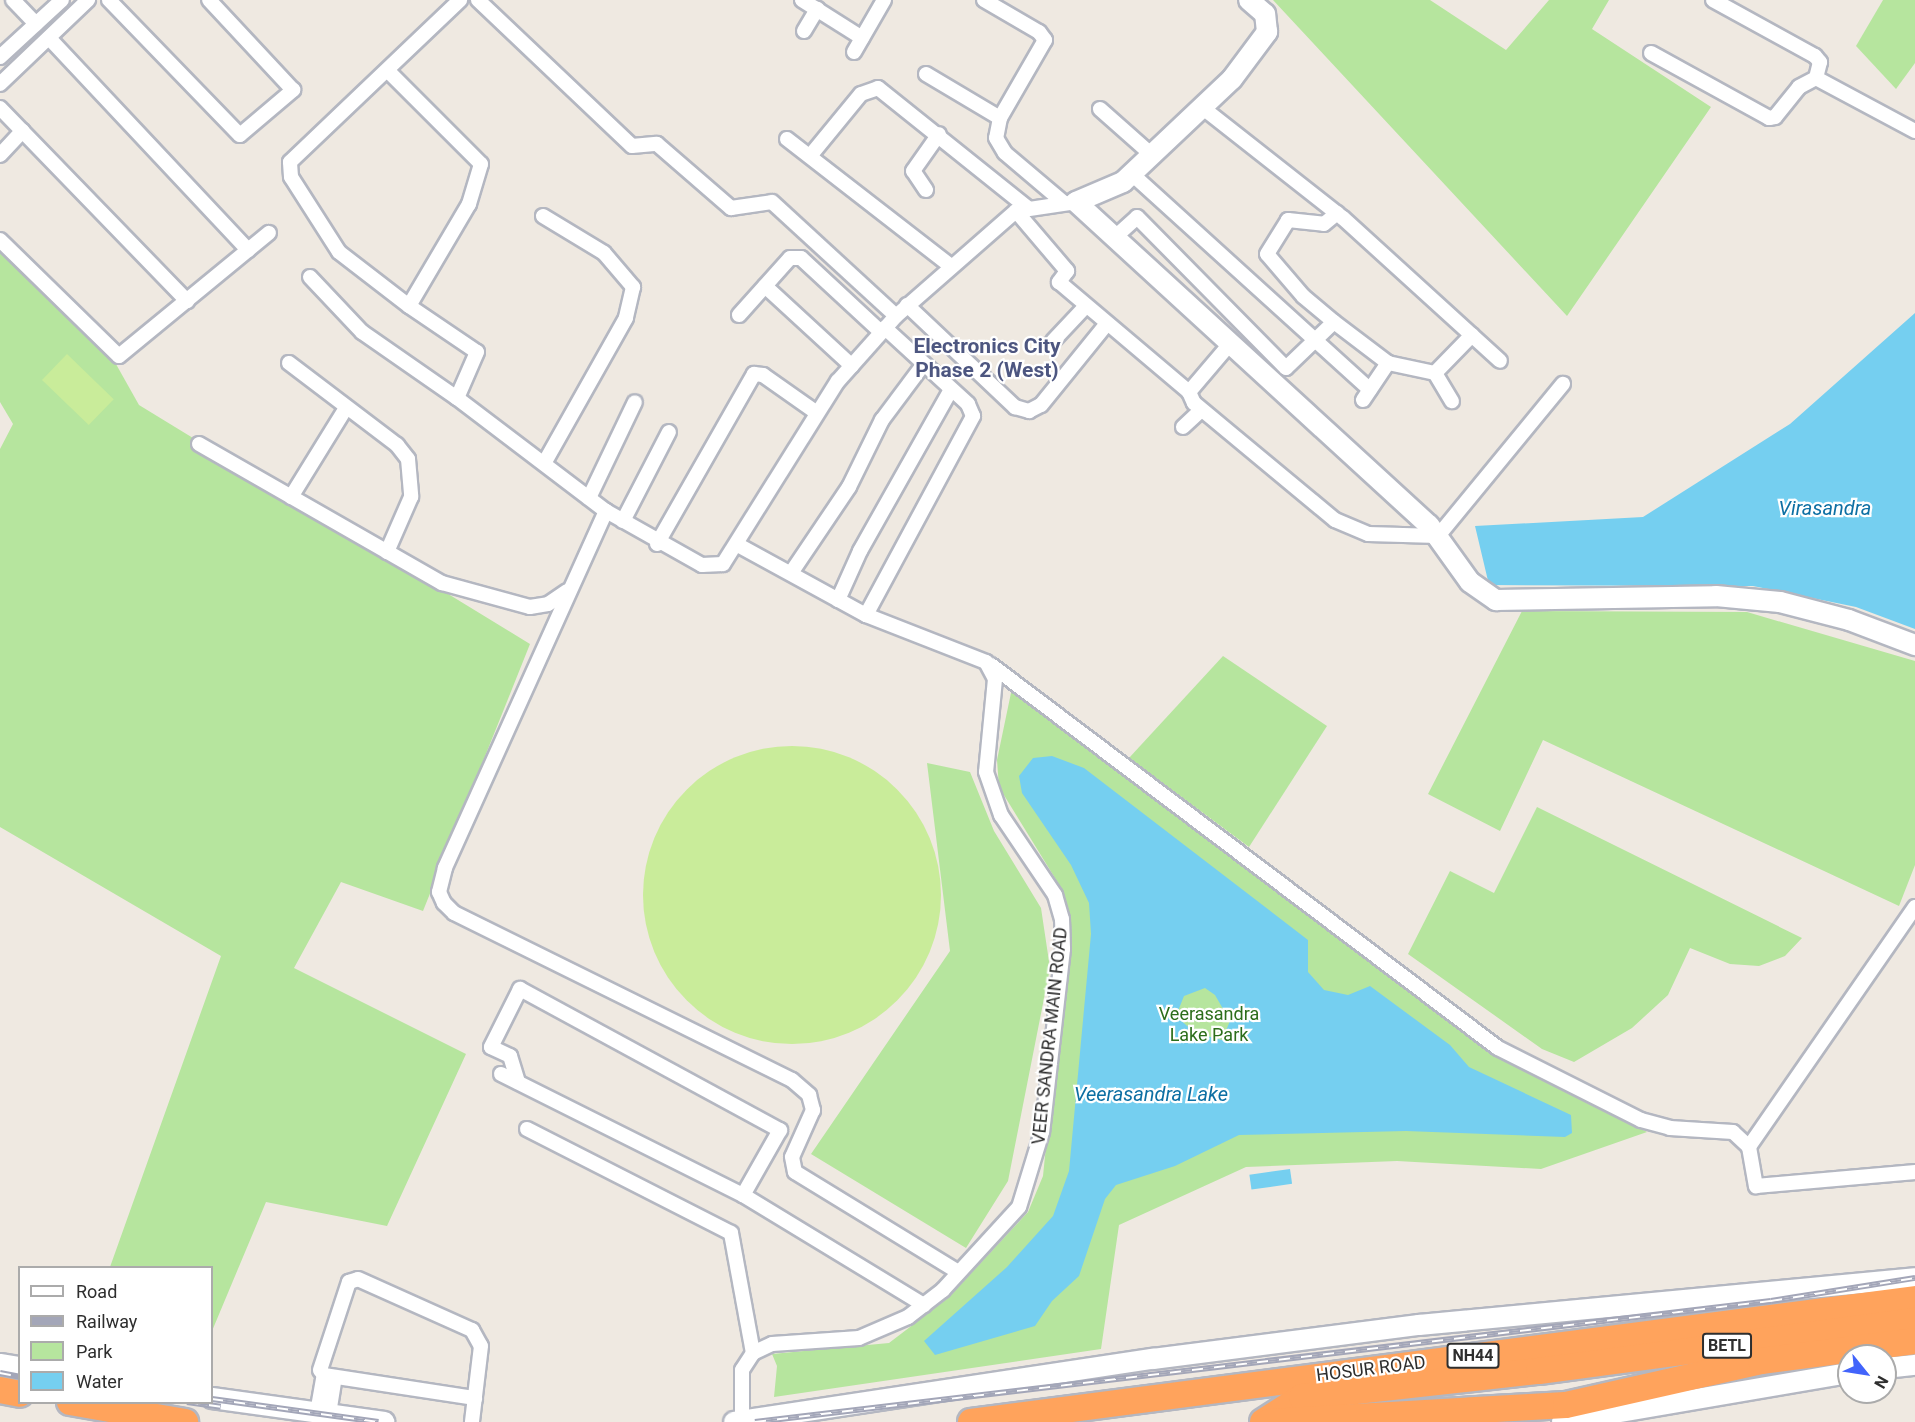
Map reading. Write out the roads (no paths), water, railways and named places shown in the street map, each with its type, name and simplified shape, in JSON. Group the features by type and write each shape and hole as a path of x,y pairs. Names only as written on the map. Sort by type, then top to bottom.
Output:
{"highway":[{"name":"HOSUR ROAD","path":"971,1422 1032,1418 1915,1299"},
{"name":"BETL","path":"1263,1422 1302,1397 1539,1371 1915,1321"},
{"path":"1284,1422 1566,1405 1761,1361 1915,1341"},
{"path":"0,1390 18,1394"},
{"path":"82,1404 185,1422"}],"street":[{"path":"13,0 36,24"},
{"path":"0,57 62,0"},
{"path":"0,84 88,0"},
{"path":"109,0 240,135 292,90 209,0"},
{"path":"457,398 477,352 409,306 339,252 290,170 290,162 389,72 460,0"},
{"path":"478,0 632,146 657,144 731,208 772,202 896,316"},
{"path":"802,0 862,38"},
{"path":"854,52 884,0"},
{"path":"984,0 1045,40 1000,118 996,138 999,146 1114,238 1438,536 1470,582 1496,600 1716,596 1770,601 1850,620 1915,645"},
{"path":"310,278 363,332 545,462 606,511 657,543 702,565 723,564 738,545 817,413 852,366 896,316 951,266 1022,210 1069,202 1132,174 1203,108 1268,33 1265,14 1249,0"},
{"path":"1651,53 1769,118 1775,117 1799,87 1816,78 1820,62 1815,56 1713,0"},
{"path":"804,31 817,9"},
{"path":"49,38 248,250"},
{"path":"389,72 481,164 469,204 409,306"},
{"path":"926,74 1000,118"},
{"path":"1816,78 1915,131"},
{"path":"810,156 868,88 891,95 939,134 1022,210 1067,271 1059,282 1105,326 1189,392 1201,410 1351,529 1386,536 1438,536"},
{"path":"0,108 187,301"},
{"path":"1203,108 1337,213 1500,361"},
{"path":"1100,109 1152,155"},
{"path":"0,155 22,131"},
{"path":"926,190 913,171 939,134"},
{"path":"787,139 951,266"},
{"path":"1132,174 1313,342 1366,395 1388,363"},
{"path":"1337,213 1324,224 1288,220 1267,254 1303,296 1334,322 1388,363 1436,373 1452,400"},
{"path":"543,216 604,254 633,287 626,318 545,462"},
{"path":"1114,238 1137,217 1286,368 1334,322"},
{"path":"0,240 119,356 269,233"},
{"path":"739,315 790,258 801,258 923,365 950,392 972,409 970,428 866,615"},
{"path":"765,286 852,366"},
{"path":"907,306 1015,407 1029,411 1041,405 1105,326"},
{"path":"1053,341 1085,307"},
{"path":"1436,373 1472,335"},
{"path":"1189,392 1229,345"},
{"path":"289,363 397,445 412,474 407,512 387,552"},
{"path":"791,573 849,487 882,420 923,365"},
{"path":"657,543 754,374 763,375 817,413"},
{"path":"1438,536 1563,384"},
{"path":"838,600 860,551 950,392"},
{"path":"589,498 635,402"},
{"path":"291,497 346,408"},
{"path":"1183,427 1201,410"},
{"path":"622,521 669,432"},
{"path":"199,444 442,583 530,608 548,604 567,591"},
{"path":"606,511 567,591 445,868 439,892 444,903 454,913 792,1080 809,1095 813,1110 792,1157 795,1172 958,1272"},
{"path":"738,545 866,615 986,662 1498,1048 1641,1120 1670,1128 1733,1132 1749,1147 1756,1186 1915,1172"},
{"name":"VEER SANDRA MAIN ROAD","path":"753,1353 772,1344 859,1338 908,1317 958,1272 1019,1208 1030,1184 1042,1132 1063,949 1062,919 1055,895 1001,815 986,772 995,679 986,662"},
{"path":"1749,1147 1915,907"},
{"path":"518,1082 510,1056 491,1047 520,989 780,1130 743,1195"},
{"path":"501,1074 743,1195 924,1305"},
{"path":"527,1129 731,1233 753,1353 742,1370 738,1421 1153,1359 1419,1325 1915,1278"},
{"path":"472,1422 481,1346 472,1330 358,1279 349,1282 320,1370 329,1376 474,1398"},
{"path":"0,1364 18,1367"},
{"path":"1897,1367 1915,1365"},
{"path":"1562,1422 1837,1375"},
{"path":"323,1413 329,1376"},
{"path":"213,1398 384,1422"}],"water":[{"name":"Virasandra","path":"1915,313 1915,629 1856,607 1753,586 1489,585 1475,526 1643,517 1790,424"},
{"name":"Veerasandra Lake","path":"1052,756 1084,768 1308,940 1308,972 1324,990 1348,995 1370,986 1450,1045 1469,1067 1571,1115 1572,1133 1565,1137 1406,1131 1239,1135 1175,1166 1116,1185 1105,1199 1079,1276 1052,1301 1035,1326 935,1355 924,1341 1007,1267 1053,1216 1069,1171 1091,934 1089,903 1071,865 1022,793 1019,776 1033,758","holes":["1205,988 1215,995 1230,1021 1222,1040 1195,1033 1176,1016 1184,996"]},
{"path":"1290,1169 1292,1184 1251,1190 1249,1175"}],"railway":[{"path":"755,1422 1771,1301 1915,1278"},
{"path":"0,1373 18,1377"},
{"path":"213,1399 378,1422"},
{"path":"201,1404 221,1407"}],"district":[{"name":"Electronics City Phase 2 (West)","path":"987,358"}],"park label":[{"name":"Veerasandra Lake Park","path":"1209,1025"}]}
